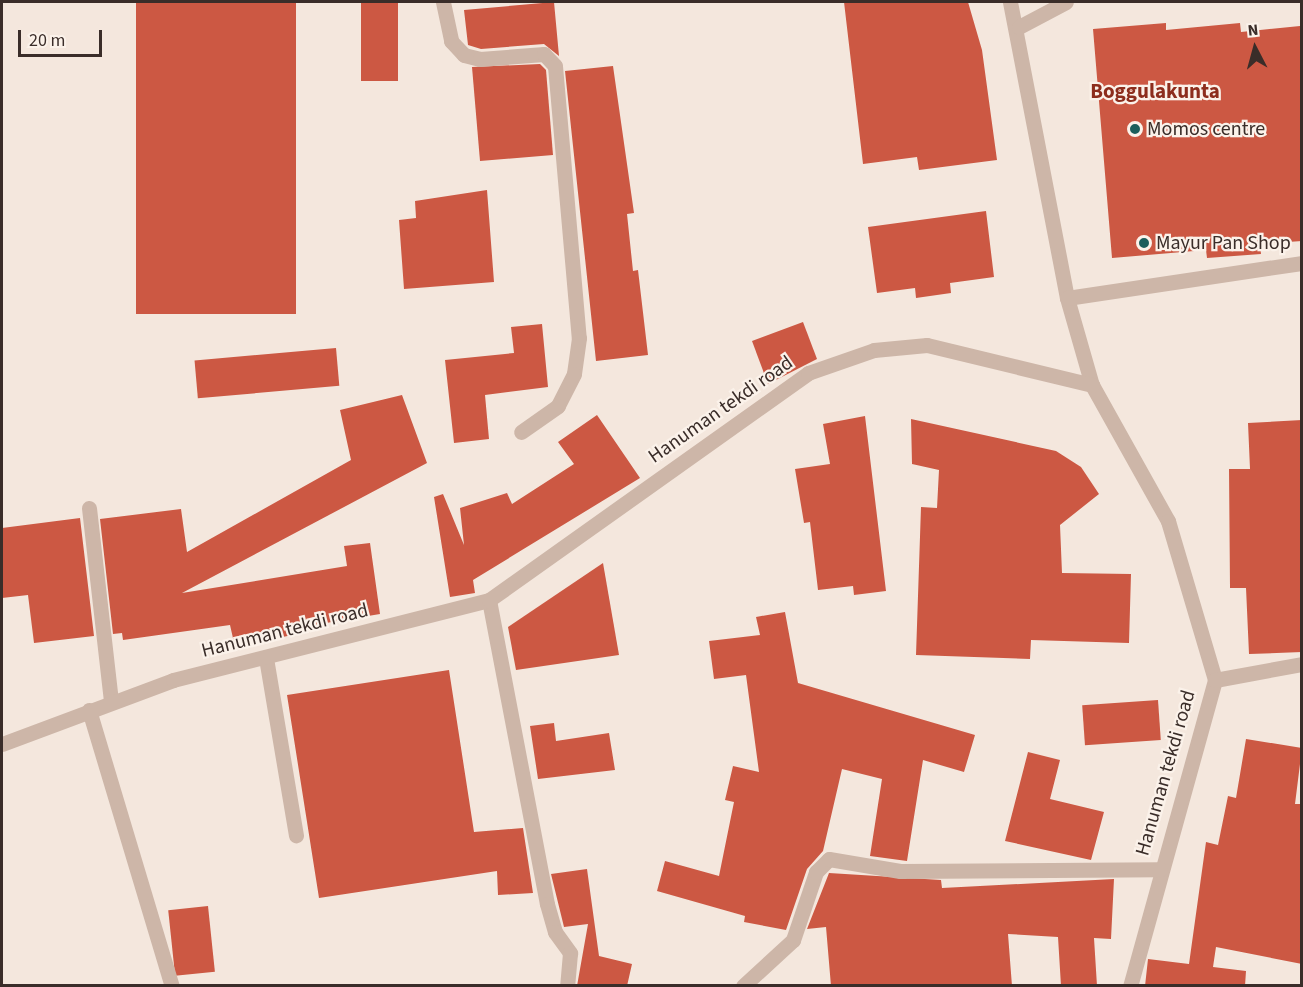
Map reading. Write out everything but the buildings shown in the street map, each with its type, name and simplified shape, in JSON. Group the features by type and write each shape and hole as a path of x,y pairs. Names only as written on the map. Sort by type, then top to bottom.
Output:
{"street":[{"path":"443,2 451,42 464,55 480,59 544,54 555,66 579,338 574,374 558,406 521,432"},
{"path":"1010,2 1019,27 1067,298 1092,386"},
{"path":"1019,27 1066,2"},
{"path":"1067,298 1302,263"},
{"name":"Hanuman tekdi road","path":"2,744 111,702 266,658 489,600 808,373 874,350 927,345 1092,386 1168,521 1215,680 1160,869 1130,986"},
{"path":"89,508 111,702"},
{"path":"489,600 547,903 555,932 570,953 567,986"},
{"path":"266,658 296,835"},
{"path":"1215,680 1302,664"},
{"path":"89,710 172,986"},
{"path":"743,986 793,940 816,873 829,859 900,871 1160,869"}],"place":[{"name":"Momos centre","path":"1135,129"},
{"name":"Mayur Pan Shop","path":"1144,243"}],"district":[{"name":"Boggulakunta","path":"1155,91"}]}
